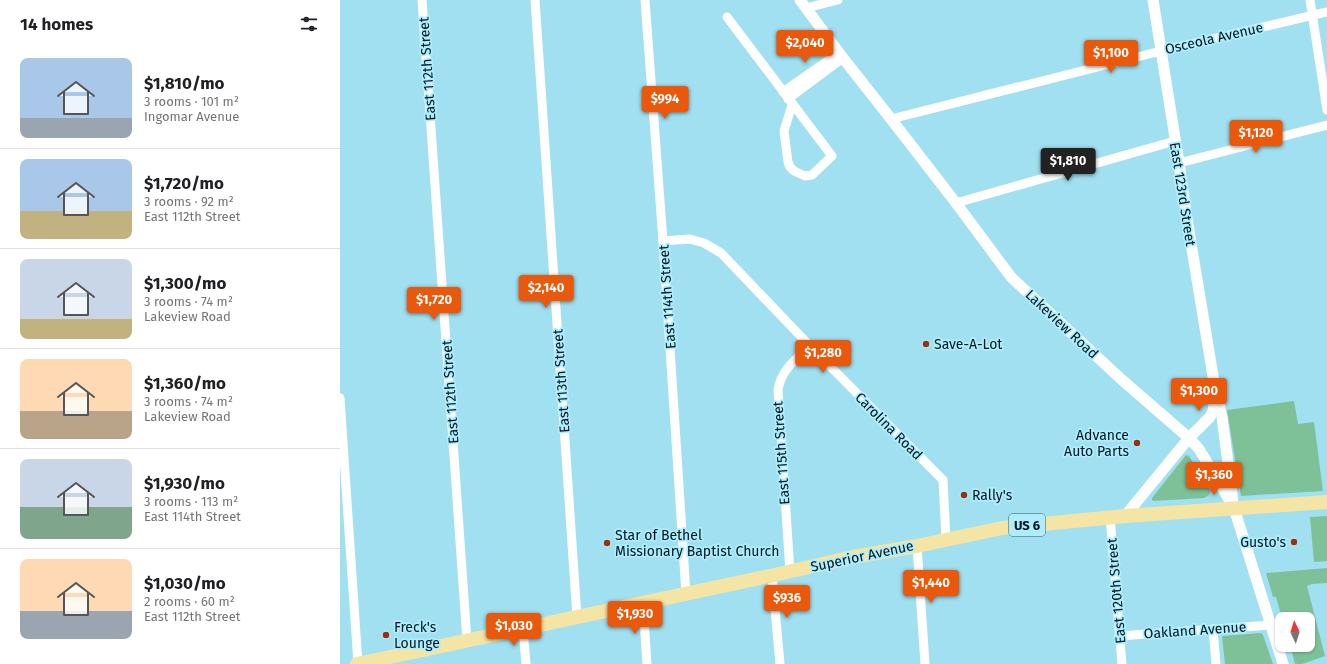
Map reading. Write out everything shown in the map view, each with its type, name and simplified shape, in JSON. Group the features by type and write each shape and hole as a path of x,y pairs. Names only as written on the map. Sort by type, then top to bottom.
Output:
{"main road":[{"name":"Superior Avenue","path":"358,664 643,604 853,557 917,546 1002,528 1110,517 1327,502"}],"street":[{"name":"East 112th Street","path":"422,0 467,641"},
{"name":"East 113th Street","path":"535,0 577,617"},
{"name":"East 114th Street","path":"645,0 663,241 686,594"},
{"path":"803,4 838,0"},
{"name":"East 123rd Street","path":"1153,0 1215,388"},
{"path":"1310,0 1327,110"},
{"name":"Lakeview Road","path":"803,4 1011,277 1121,379 1190,438 1199,449 1234,508 1283,664"},
{"name":"Osceola Avenue","path":"891,118 1161,51 1327,12"},
{"path":"727,17 788,99 832,156 812,175 804,176 794,171 788,162 784,131 788,99 841,55"},
{"path":"1179,163 1327,125"},
{"path":"956,203 1175,141"},
{"name":"Carolina Road","path":"663,241 690,239 704,242 721,252 810,346 943,480 946,539"},
{"name":"East 115th Street","path":"790,572 778,412 778,390 785,370 810,346"},
{"path":"1125,516 1190,438 1210,417 1213,411 1215,388"},
{"path":"1215,388 1222,417 1234,508"},
{"path":"340,398 358,664"},
{"name":"East 120th Street","path":"1110,517 1122,664"},
{"path":"917,546 925,664"},
{"path":"772,576 780,664"},
{"path":"643,604 648,664"},
{"name":"Oakland Avenue","path":"1119,636 1271,625"},
{"path":"523,629 526,664"},
{"path":"1213,629 1216,664"}],"green space":[{"path":"1294,401 1298,424 1314,422 1323,491 1241,496 1227,410"},
{"path":"1186,455 1189,456 1209,489 1209,495 1204,498 1153,501 1152,498"},
{"path":"1327,516 1327,561 1314,562 1310,517"},
{"path":"1327,568 1327,583 1312,584 1307,586 1314,612 1280,612 1276,597 1273,597 1266,573"},
{"path":"1315,617 1325,656 1302,664 1295,664 1292,652 1315,652"},
{"path":"1261,633 1273,664 1225,664 1222,636"}],"place":[{"name":"Save-A-Lot","path":"926,344"},
{"name":"Advance Auto Parts","path":"1137,443"},
{"name":"Rally's","path":"964,495"},
{"name":"Gusto's","path":"1294,542"},
{"name":"Star of Bethel Missionary Baptist Church","path":"607,543"},
{"name":"Freck's Lounge","path":"386,635"}]}
